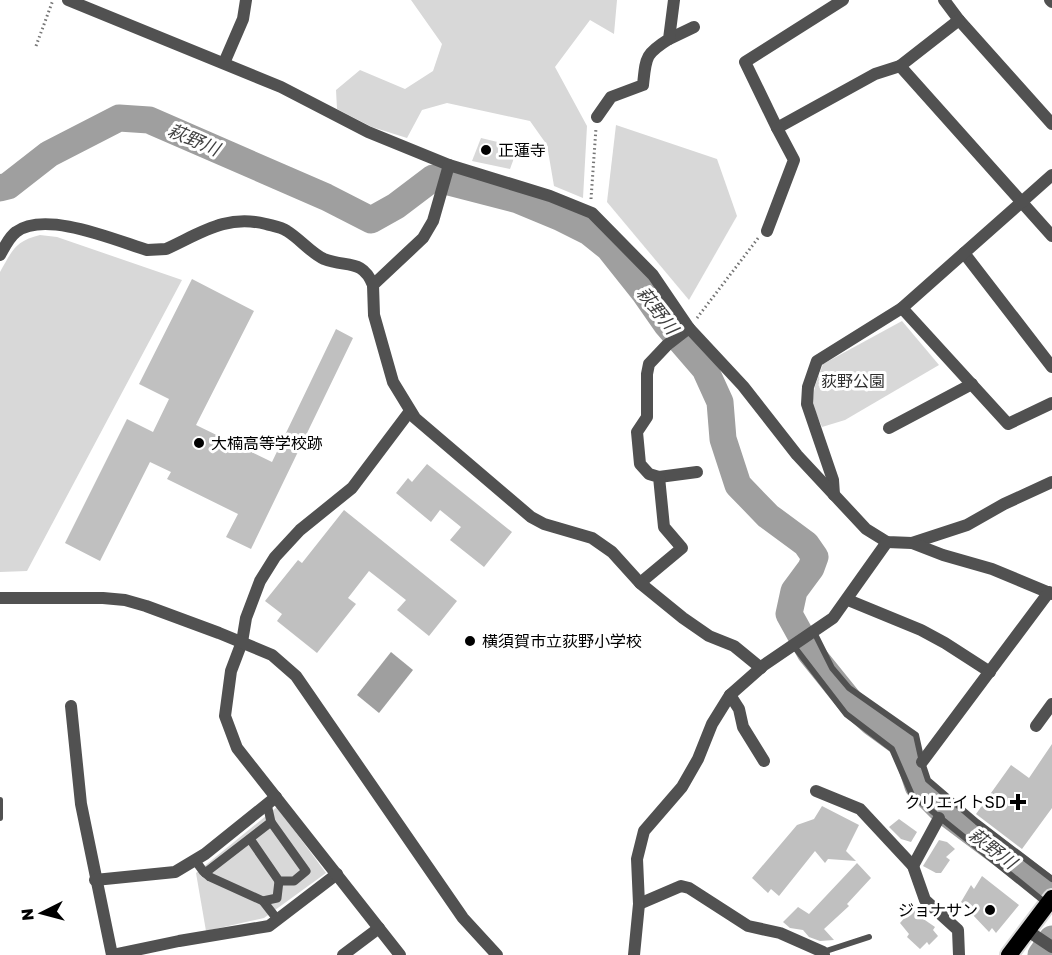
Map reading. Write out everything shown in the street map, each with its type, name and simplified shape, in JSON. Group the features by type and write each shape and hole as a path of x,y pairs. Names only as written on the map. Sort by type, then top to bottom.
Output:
{"highway":[{"path":"1010,955 1050,901"}],"street":[{"path":"68,0 281,87 368,132 449,165 550,196 592,213 653,275 685,331 742,386 797,455 866,529 887,542 912,543 943,555 992,569 1050,593 922,762"},
{"path":"225,63 243,19 246,0"},
{"path":"669,39 674,0"},
{"path":"767,231 794,160 745,62 843,0"},
{"path":"944,0 959,20 1052,124"},
{"path":"777,128 875,74 900,66 959,20"},
{"path":"597,117 611,97 643,85 646,59 654,49 694,27"},
{"path":"900,66 1052,236"},
{"path":"374,285 423,238 433,221 449,165"},
{"path":"834,495 833,480 807,404 808,387 817,361 902,308 1052,175"},
{"path":"0,255 14,233 34,223 66,226 147,250 157,250 166,249 226,222 241,220 255,221 285,229 325,259 358,266 369,275 374,285 374,315 393,382 414,417 531,517 544,524 592,538 612,552 640,583 709,636 734,646 761,668"},
{"path":"964,253 1052,367"},
{"path":"902,308 1008,424 1052,403"},
{"path":"685,331 667,345 649,364 647,417 637,432 640,464 648,474 659,477 698,471"},
{"path":"889,428 972,384"},
{"path":"400,955 338,874 271,801 237,748 225,716 231,670 242,642 246,618 260,580 275,557 300,530 352,488 410,411"},
{"path":"640,583 682,548 664,527 659,477"},
{"path":"912,543 967,525 1004,504 1052,482"},
{"path":"634,955 639,904 637,859 644,831 682,787 698,759 712,724 729,695 761,668 833,618 848,600 887,542"},
{"path":"0,598 125,600 272,655 296,676 463,918 497,955"},
{"path":"848,600 921,630 990,672"},
{"path":"729,695 739,709 743,727 764,761"},
{"path":"1036,726 1052,704"},
{"path":"71,706 81,804 112,955 269,926 338,874"},
{"path":"816,791 860,809 913,866 925,900 958,930 958,955"},
{"path":"271,801 271,822 306,871 294,881 279,881"},
{"path":"95,880 175,872 195,860 271,801"},
{"path":"913,866 939,818"},
{"path":"205,873 271,822"},
{"path":"250,839 279,881 277,898 263,901"},
{"path":"195,860 205,873 263,901 277,920"},
{"path":"639,904 681,886 689,888 748,926 780,933 823,954"},
{"path":"343,955 379,927"},
{"path":"1028,931 1052,947"},
{"path":"179,941 182,955"}],"lane":[{"path":"814,632 832,668 849,688 916,735 928,780 946,797 1052,879"},
{"path":"793,645 846,714 892,749 912,795 1050,901"},
{"path":"0,800 0,818"},
{"path":"823,954 868,937"}],"path":[{"path":"36,46 53,0"},
{"path":"592,213 591,188 597,117"},
{"path":"685,331 735,271 755,240 767,231"}],"green space":[{"path":"411,0 617,0 614,34 590,20 555,67 587,126 583,198 554,186 547,145 530,121 447,103 422,110 407,138 372,127 337,109 336,90 360,70 405,89 433,71 442,44"},
{"path":"616,125 717,159 737,216 689,300 607,202"},
{"path":"481,138 518,147 510,169 472,161"},
{"path":"40,235 57,237 182,280 27,571 0,572 0,272 15,248 25,240"},
{"name":"荻野公園","path":"902,321 939,365 845,420 822,427 812,404 815,386 823,364"},
{"path":"277,807 326,873 264,918 206,931 196,873"}],"shaded area":[{"path":"391,652 413,670 379,713 357,695"}],"building":[{"path":"192,279 254,311 196,425 272,462 336,329 353,338 251,549 226,537 238,514 167,479 171,472 150,462 100,561 65,543 127,419 153,432 169,399 139,384"},
{"path":"427,464 512,532 484,567 450,540 461,527 440,510 431,522 396,493 408,478 412,482"},
{"path":"344,510 457,601 429,636 397,610 406,600 369,571 348,598 356,604 317,653 277,621 282,614 265,601 298,560 302,563"},
{"name":"クリエイトSD","path":"1052,744 1052,808 1022,849 976,814 1011,765 1029,778"},
{"path":"822,806 859,825 846,851 856,861 828,859 825,863 815,851 779,896 771,889 768,893 752,878 797,825 814,819"},
{"path":"899,819 917,832 911,842 901,839 889,827"},
{"path":"939,840 947,842 955,849 946,857 950,860 941,873 936,873 923,866"},
{"path":"857,863 871,878 847,904 849,906 824,929 834,940 820,941 809,937 803,930 790,928 783,922 798,907 809,914"},
{"path":"982,876 1019,905 996,933 992,928 989,932 971,913 973,910 961,902 971,885 974,889"},
{"path":"917,904 924,913 922,918 935,927 933,930 938,936 929,945 927,942 920,949 907,937 909,934 900,923"}],"waterway":[{"name":"萩野川","path":"0,188 8,186 49,154 119,118 149,120 326,197 371,220 396,206 433,178 518,200 589,232 609,248 667,325 705,369 720,402 723,439 738,485 768,516 806,544 815,557 811,568 794,591 789,614 810,652 852,704 905,746 918,786 940,808 1052,892"},
{"path":"1041,955 1052,939"}],"place":[{"name":"正蓮寺","path":"486,150"},
{"name":"大楠高等学校跡","path":"199,443"},
{"name":"横須賀市立荻野小学校","path":"470,641"},
{"name":"クリエイトSD","path":"1018,802"},
{"name":"ジョナサン","path":"990,910"}]}
